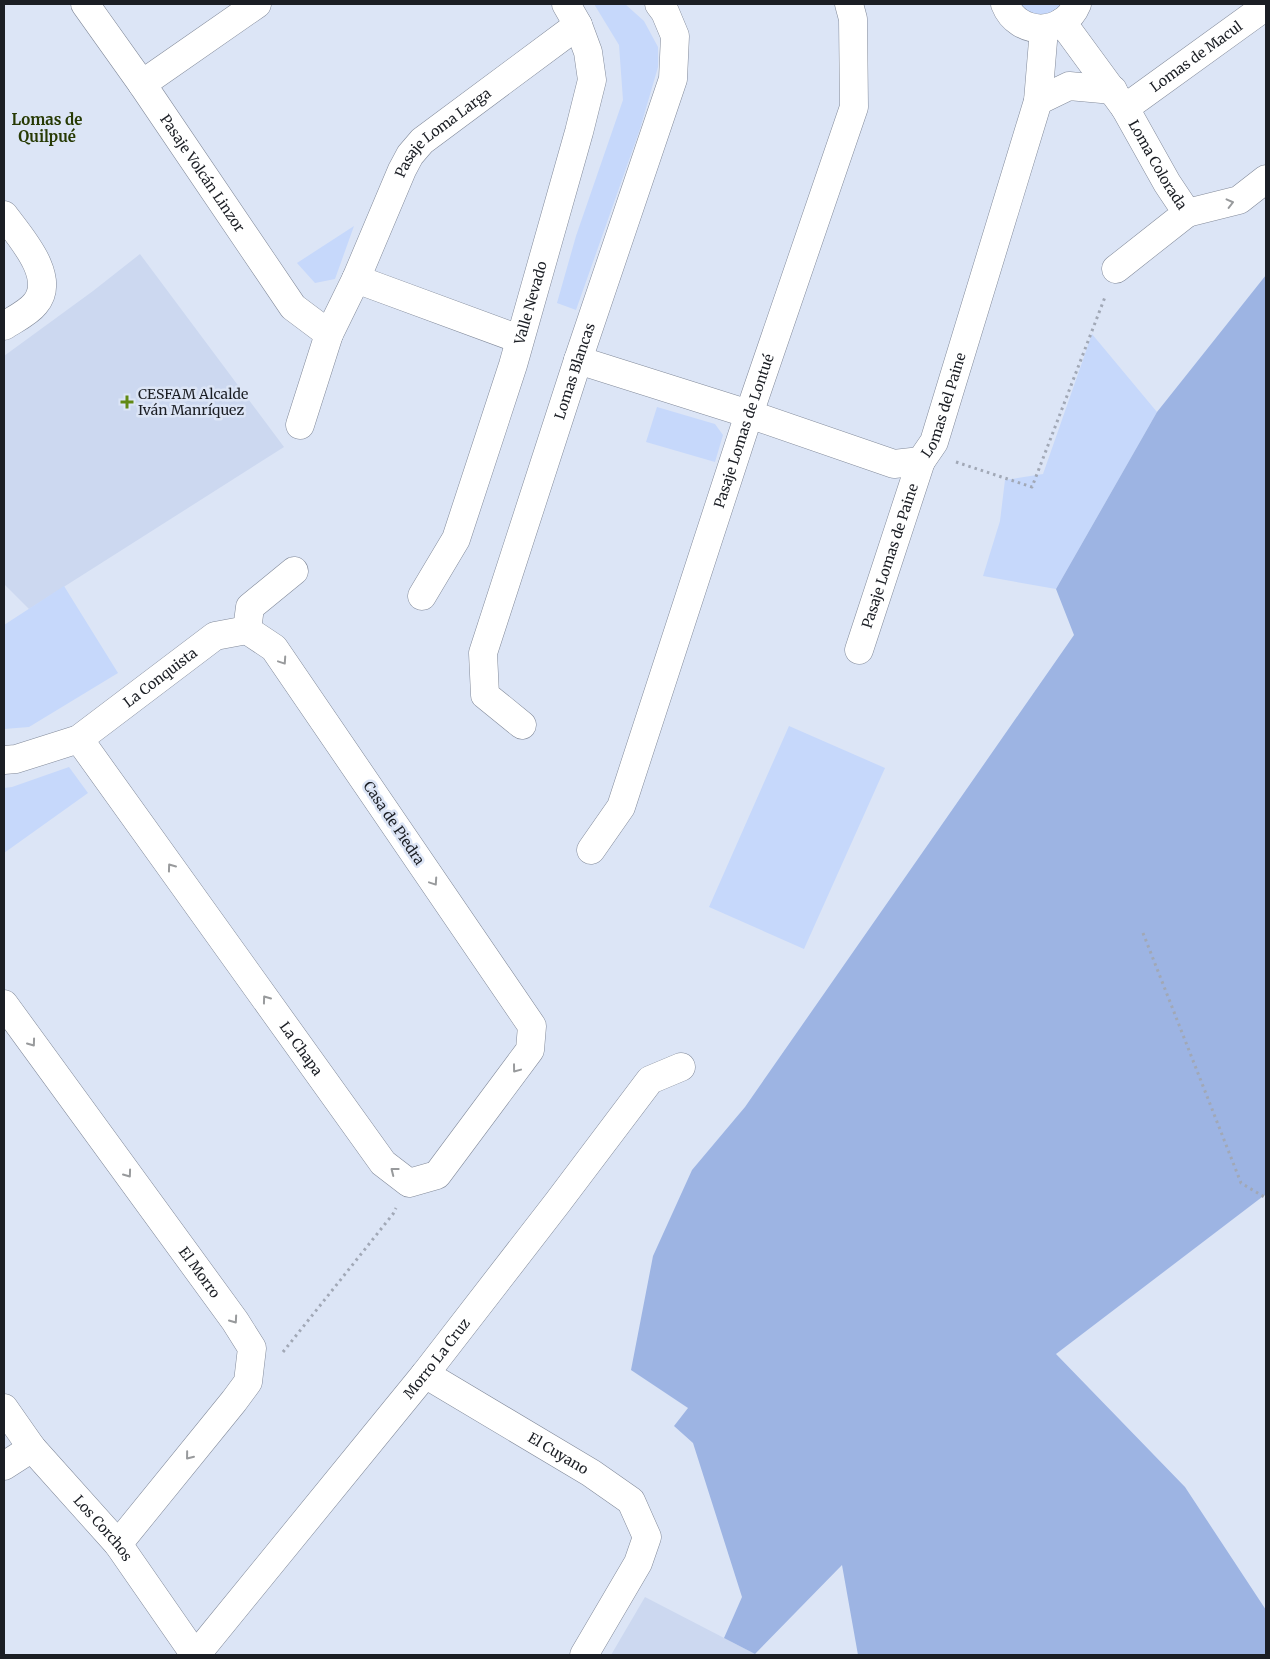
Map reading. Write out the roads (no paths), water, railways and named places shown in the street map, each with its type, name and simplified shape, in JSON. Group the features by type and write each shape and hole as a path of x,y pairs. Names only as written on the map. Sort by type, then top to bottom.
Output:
{"street":[{"name":"Pasaje Volcán Linzor","path":"85,4 142,84 292,307 329,334"},
{"path":"142,84 257,4"},
{"name":"Lomas Blancas","path":"522,725 485,696 483,653 578,360 673,79 675,36 665,12 659,4"},
{"name":"Pasaje Lomas de Lontué","path":"592,850 621,807 749,414 854,107 853,19 849,4"},
{"path":"1005,4 1008,11 1017,21 1029,27 1061,18"},
{"name":"Lomas de Macul","path":"1119,99 1266,6"},
{"name":"Pasaje Loma Larga","path":"300,425 329,334 356,279 410,155 422,141 572,14"},
{"name":"Valle Nevado","path":"422,596 456,539 513,365 579,132 592,80 588,52 572,14"},
{"name":"Lomas del Paine","path":"578,360 749,414 894,464 920,461 934,442 1038,101 1061,18"},
{"name":"Loma Colorada","path":"1061,18 1119,99 1167,184 1187,213 1116,269"},
{"path":"1038,101 1069,86 1119,99"},
{"path":"1187,213 1239,200 1266,179"},
{"path":"4,215 39,265 42,276 42,287 35,304 4,326"},
{"path":"356,279 519,339"},
{"name":"Pasaje Lomas de Paine","path":"859,650 920,461"},
{"path":"247,630 250,606 294,571"},
{"name":"La Conquista","path":"4,760 16,759 79,739 215,636 247,630"},
{"name":"Casa de Piedra","path":"247,630 274,648 532,1026 530,1050 437,1175 409,1183"},
{"name":"La Chapa","path":"79,739 383,1162 409,1183"},
{"name":"El Morro","path":"4,1004 235,1321 252,1348 248,1382 118,1544"},
{"name":"Morro La Cruz","path":"195,1655 424,1374 552,1210 650,1080 681,1067"},
{"name":"El Cuyano","path":"424,1374 591,1473 631,1501 647,1537 638,1563 584,1655"},
{"name":"Los Corchos","path":"4,1408 32,1448 118,1544 195,1655"},
{"path":"4,1466 32,1448"}],"place":[{"name":"CESFAM Alcalde Iván Manríquez","path":"127,402"}],"district":[{"name":"Lomas de Quilpué","path":"47,128"}]}
